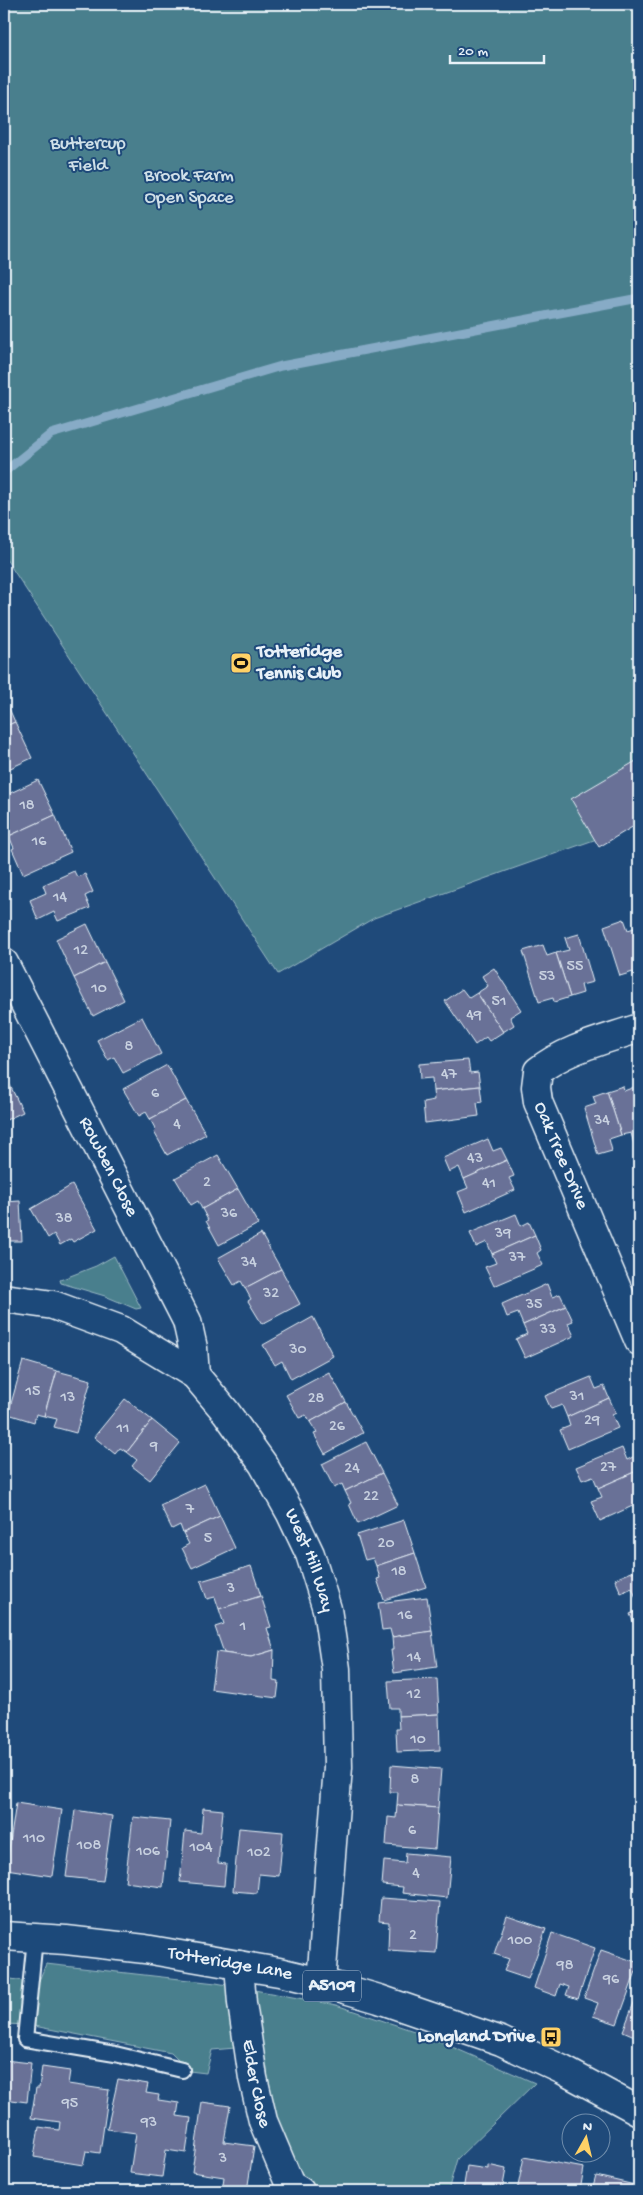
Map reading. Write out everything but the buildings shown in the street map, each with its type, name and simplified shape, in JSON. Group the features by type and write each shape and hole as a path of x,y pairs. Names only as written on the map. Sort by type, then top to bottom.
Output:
{"street":[{"name":"Rowben Close","path":"4,963 187,1321 193,1348 195,1375"},
{"name":"Oak Tree Drive","path":"639,1028 564,1054 551,1061 538,1071 536,1087 538,1102 639,1341"},
{"name":"West Hill Way","path":"4,1298 53,1306 120,1330 195,1375 226,1412 263,1464 291,1514 310,1554 327,1609 336,1669 338,1768 321,1982"},
{"name":"Totteridge Lane","path":"4,1936 145,1949 279,1972 321,1982 500,2041 563,2070 639,2111"},
{"name":"Elder Close","path":"240,1965 242,2003 250,2060 263,2121 290,2185 300,2191"}],"lane":[{"path":"35,1938 25,2039 115,2054 182,2070"}],"green space":[{"path":"4,4 639,4 639,824 374,918 278,974 4,556"},
{"path":"114,1256 141,1308 136,1309 105,1296 61,1283 60,1280 96,1266"},
{"path":"46,1964 216,1983 336,2005 420,2033 535,2083 457,2159 448,2191 321,2191 301,2176 235,2048 212,2050 206,2073 189,2071 171,2053 29,2025 4,2024 4,1978 38,1983"}],"waterway":[{"path":"4,472 51,434 281,366 639,298"}],"place":[{"name":"Totteridge Tennis Club","path":"241,663"},
{"name":"Longland Drive","path":"551,2037"}],"park label":[{"name":"Buttercup Field","path":"88,155"},
{"name":"Brook Farm Open Space","path":"189,187"}]}
